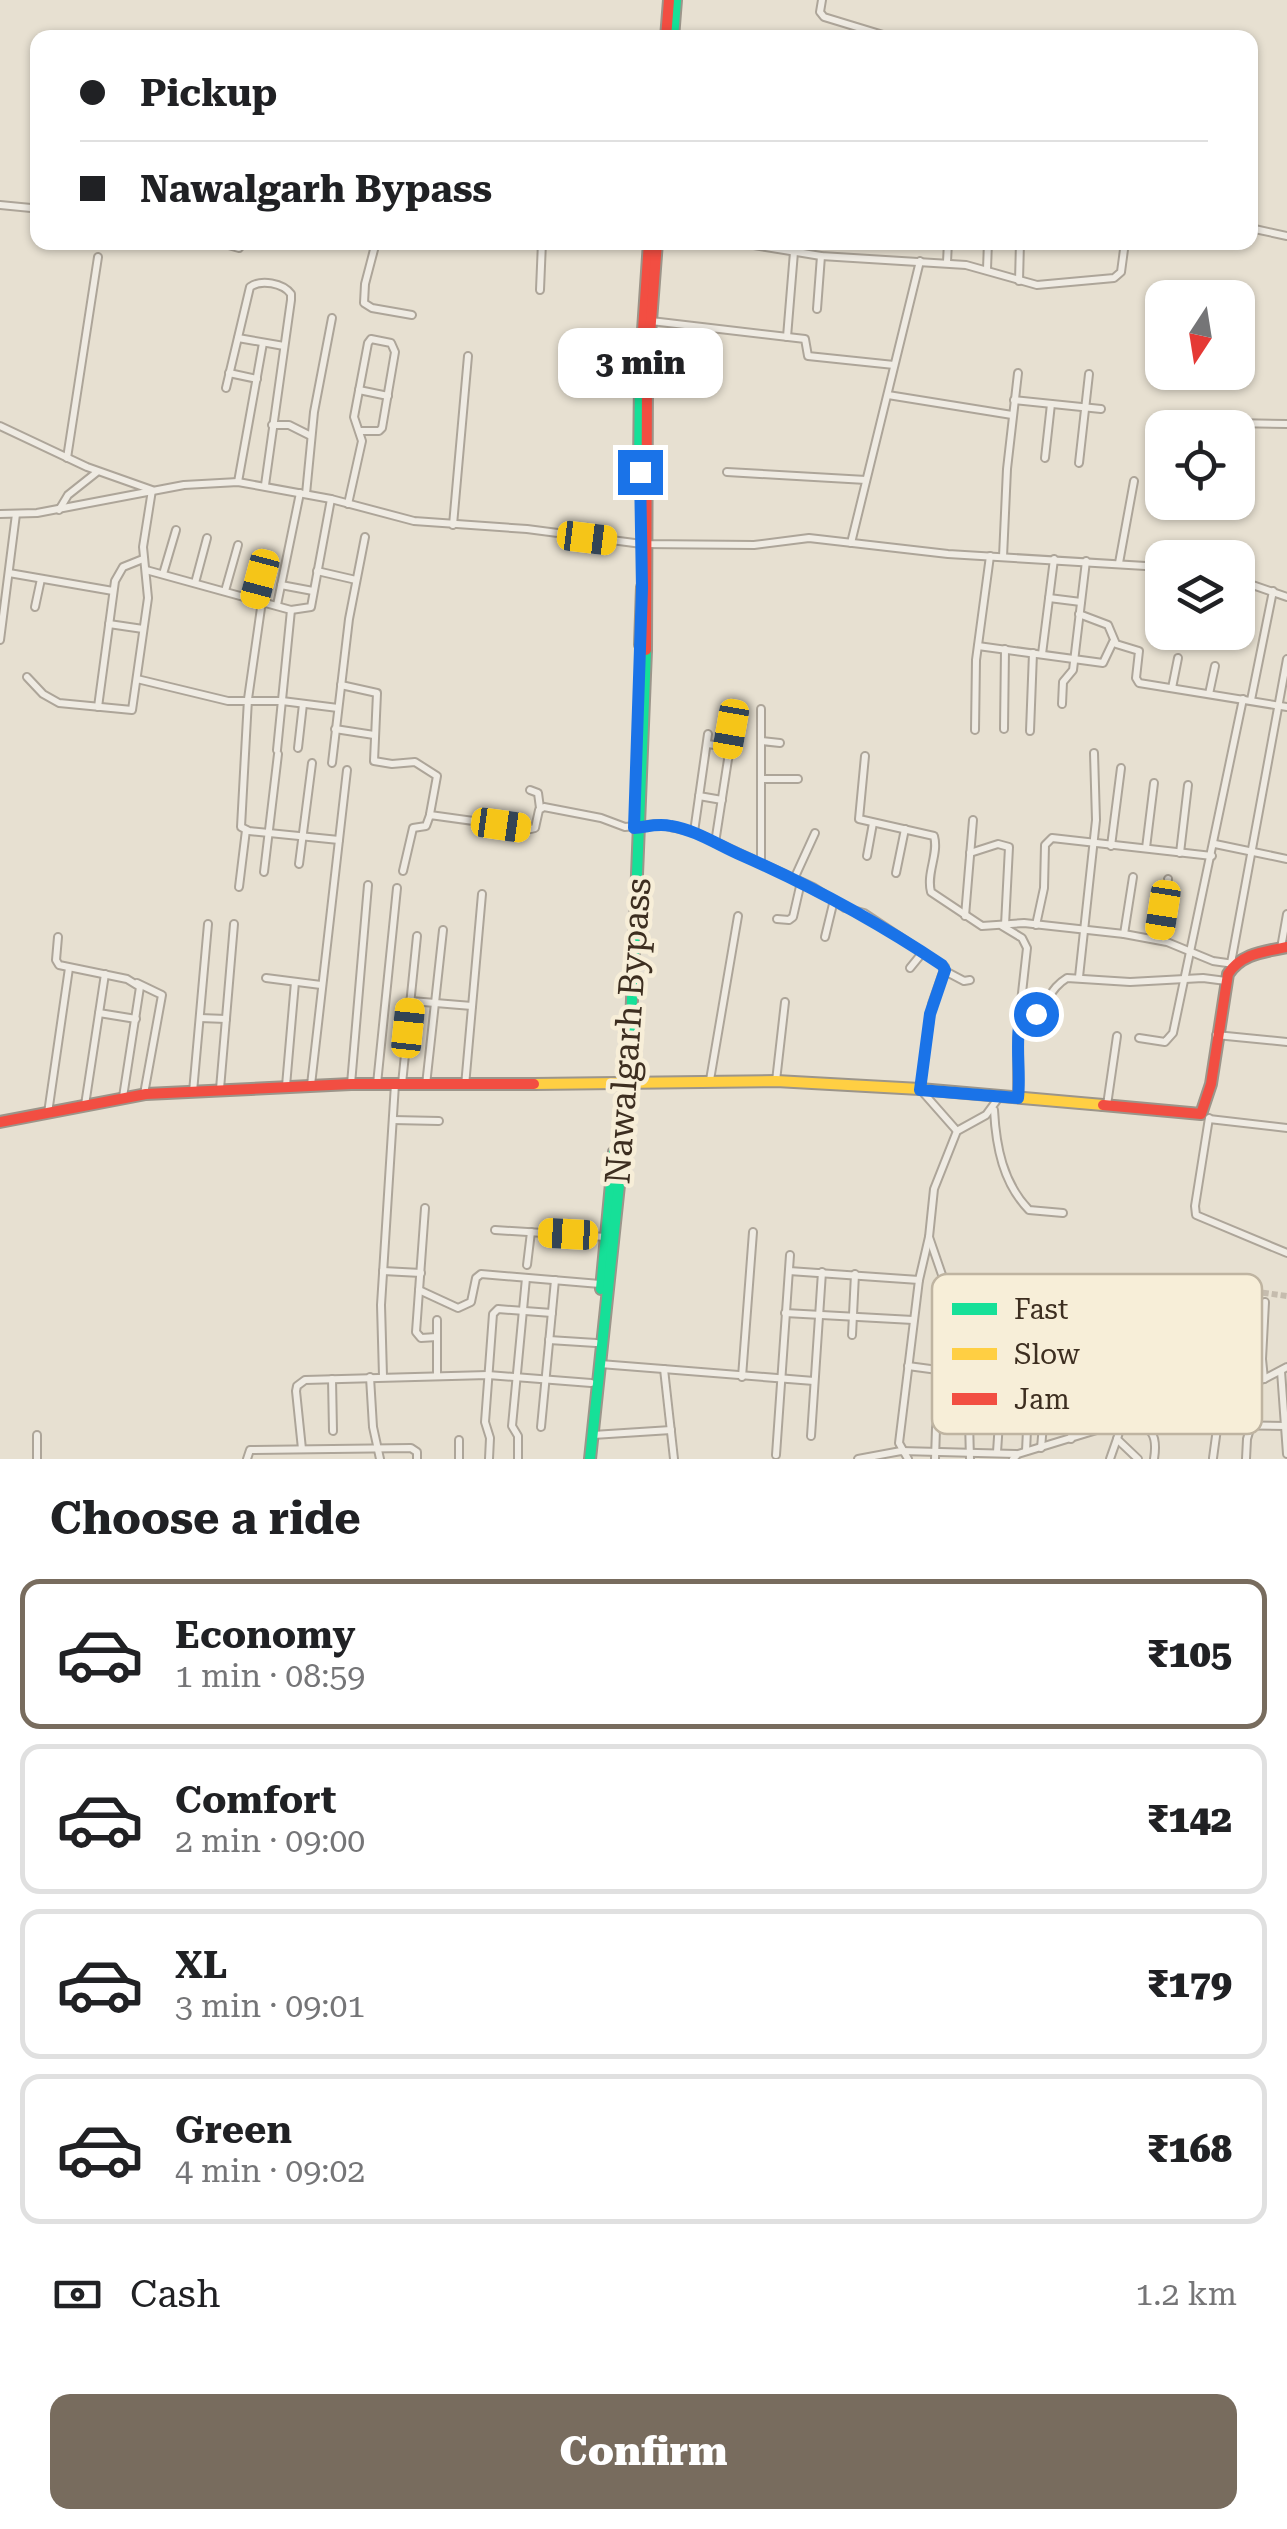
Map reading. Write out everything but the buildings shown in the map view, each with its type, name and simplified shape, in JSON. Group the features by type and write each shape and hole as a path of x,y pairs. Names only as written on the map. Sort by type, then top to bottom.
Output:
{"main road":[{"path":"670,30 672,0"},
{"name":"Nawalgarh Bypass","path":"645,544 638,436 649,250"},
{"name":"Nawalgarh Bypass","path":"587,1459 600,1364 623,1081 637,828 646,422 656,250"},
{"path":"0,1122 144,1094 310,1085 710,1080 920,1090 1205,1116 1216,1035 1232,963 1284,948"},
{"name":"Nawalgarh Bypass","path":"587,1459 623,1081"}],"street":[{"path":"822,0 820,12 824,17 867,30"},
{"path":"0,206 30,208"},
{"path":"1258,230 1287,236"},
{"path":"374,250 364,303 412,315"},
{"path":"540,290 542,250"},
{"path":"782,250 820,256 947,262 1044,285 1114,278 1120,272 1124,250"},
{"path":"947,262 948,250"},
{"path":"986,269 987,250"},
{"path":"1019,280 1020,250"},
{"path":"787,337 794,252"},
{"path":"817,308 820,256"},
{"path":"66,458 98,258"},
{"path":"851,543 920,261"},
{"path":"226,388 250,287 260,282 285,287 291,294 264,485"},
{"path":"277,605 303,493 332,318"},
{"path":"651,321 807,339 808,356 894,365"},
{"path":"238,338 284,346"},
{"path":"238,482 264,342"},
{"path":"348,504 362,441 354,417 368,343 391,343 396,348 381,430 361,431"},
{"path":"453,524 468,356"},
{"path":"1003,558 1018,372"},
{"path":"229,373 256,379"},
{"path":"1078,463 1089,374"},
{"path":"358,390 388,396"},
{"path":"888,395 1012,414"},
{"path":"1014,400 1101,408"},
{"path":"1045,458 1051,404"},
{"path":"1255,423 1287,424"},
{"path":"272,425 298,428 312,437"},
{"path":"0,426 87,467 152,490"},
{"path":"86,478 87,467"},
{"path":"58,510 68,494 98,471"},
{"path":"728,472 866,480"},
{"path":"1119,563 1134,481"},
{"path":"0,514 58,510 152,490 238,482 331,499 414,520 645,544 754,545 809,538 1003,558 1145,565"},
{"path":"27,678 50,699 132,710 148,590 143,559 152,490"},
{"path":"145,570 291,610 309,609 331,499"},
{"path":"0,640 16,514"},
{"path":"162,574 176,530"},
{"path":"332,763 340,685 365,537"},
{"path":"195,583 207,538"},
{"path":"225,591 238,545"},
{"path":"975,730 978,646 990,556"},
{"path":"98,707 113,591 122,566 143,559"},
{"path":"240,887 246,830 240,822 248,699 266,559"},
{"path":"1030,731 1054,559"},
{"path":"1062,704 1064,682 1071,674 1074,658 1086,561"},
{"path":"317,571 356,580"},
{"path":"8,574 113,591"},
{"path":"35,608 40,579"},
{"path":"281,585 314,591"},
{"path":"1255,585 1287,597"},
{"path":"1139,1038 1165,1042 1171,1038 1273,591"},
{"path":"1050,598 1081,602"},
{"path":"264,872 291,610"},
{"path":"978,646 1102,663 1114,642 1108,625 1080,614"},
{"path":"108,624 143,628"},
{"path":"1114,642 1139,651 1139,683 1287,707"},
{"path":"1004,729 1005,649"},
{"path":"1172,688 1178,658"},
{"path":"865,756 859,819 934,836 930,892 982,926 1036,925 1124,934 1158,940 1213,961 1232,963 1287,659"},
{"path":"1208,694 1215,666"},
{"path":"137,679 218,699 338,708"},
{"path":"340,685 377,693 374,760 392,764 415,762 437,776 426,826 413,828 403,871"},
{"path":"298,748 303,704"},
{"path":"760,709 761,864"},
{"path":"335,729 374,735"},
{"path":"715,843 731,729"},
{"path":"694,832 708,734"},
{"path":"761,741 780,742"},
{"path":"707,744 728,749"},
{"path":"1079,977 1094,844 1094,752"},
{"path":"299,864 312,763"},
{"path":"1110,846 1121,768"},
{"path":"310,1085 348,770"},
{"path":"761,780 798,779"},
{"path":"1146,848 1154,783"},
{"path":"1180,853 1188,784"},
{"path":"430,814 531,830 536,826 540,808 538,793 530,790"},
{"path":"699,796 722,800"},
{"path":"540,808 637,828 656,824 694,832 864,913 945,970 964,981 970,980"},
{"path":"965,916 973,820"},
{"path":"867,856 873,823"},
{"path":"896,873 904,829"},
{"path":"246,830 338,840"},
{"path":"776,918 792,920 798,880 815,832"},
{"path":"1036,925 1048,840 1212,856"},
{"path":"970,854 998,844 1009,847 1003,925"},
{"path":"1215,844 1287,859"},
{"path":"1124,934 1133,876"},
{"path":"1158,940 1168,879"},
{"path":"351,1084 368,884"},
{"path":"377,1084 397,888"},
{"path":"465,1086 482,894"},
{"path":"825,937 834,900"},
{"path":"1284,948 1287,914"},
{"path":"710,1080 738,916"},
{"path":"194,1092 208,924"},
{"path":"220,1090 234,924"},
{"path":"1003,925 1026,944 1017,1044 1018,1098"},
{"path":"426,1085 443,930"},
{"path":"383,1376 380,1331 393,1120 417,936"},
{"path":"58,938 56,962 137,983 162,996 144,1094"},
{"path":"910,968 924,952"},
{"path":"48,1113 69,968"},
{"path":"945,970 930,1014 920,1090 957,1131"},
{"path":"85,1105 105,974"},
{"path":"1020,1019 1042,1010 1060,981 1079,977 1130,982 1226,981"},
{"path":"266,978 321,985"},
{"path":"286,1086 295,982"},
{"path":"123,1097 140,992 137,983"},
{"path":"411,1001 472,1006"},
{"path":"776,1081 785,1002"},
{"path":"99,1013 136,1019"},
{"path":"200,1018 226,1019"},
{"path":"1216,1035 1287,1042"},
{"path":"1106,1106 1117,1036"},
{"path":"1000,1096 994,1109 1000,1158 1021,1202 1029,1210 1063,1214"},
{"path":"908,1459 899,1443 934,1189 957,1131 994,1109"},
{"path":"1287,1128 1205,1116 1195,1206 1196,1215 1287,1253"},
{"path":"393,1120 440,1122"},
{"path":"425,1208 416,1335 437,1337"},
{"path":"494,1230 606,1236"},
{"path":"527,1265 531,1232"},
{"path":"742,1377 753,1232"},
{"path":"929,1237 941,1274"},
{"path":"776,1454 790,1255"},
{"path":"383,1271 420,1273"},
{"path":"788,1271 919,1280"},
{"path":"811,1436 822,1272"},
{"path":"852,1335 856,1274"},
{"path":"419,1290 451,1307 465,1308 471,1302 478,1276 602,1284"},
{"path":"518,1459 518,1436 512,1426 526,1278"},
{"path":"541,1427 555,1280"},
{"path":"1265,1302 1264,1379 1284,1369 1287,1454"},
{"path":"489,1459 490,1438 485,1422 494,1310 552,1313"},
{"path":"785,1313 914,1320"},
{"path":"437,1320 437,1375"},
{"path":"549,1340 596,1343"},
{"path":"600,1364 814,1381"},
{"path":"907,1366 932,1370"},
{"path":"664,1369 674,1459"},
{"path":"302,1449 297,1386 306,1380 488,1375 592,1383"},
{"path":"370,1377 373,1427 380,1459"},
{"path":"332,1379 332,1431"},
{"path":"593,1435 671,1430"},
{"path":"997,1452 998,1434"},
{"path":"1042,1448 1043,1434"},
{"path":"1071,1434 1071,1439"},
{"path":"858,1459 901,1451 1019,1455 1086,1434"},
{"path":"1110,1459 1119,1434"},
{"path":"1154,1459 1155,1434"},
{"path":"1246,1459 1249,1434"},
{"path":"36,1459 37,1435"},
{"path":"1117,1439 1138,1459"},
{"path":"459,1440 459,1459"},
{"path":"246,1458 250,1450 277,1455 314,1448 411,1448 417,1452 417,1459"},
{"path":"314,1448 314,1459"},
{"path":"347,1448 348,1459"}],"tunnel":[{"path":"1262,1293 1287,1296"}],"traffic: fast":[{"path":"674,30 676,0"},
{"path":"639,465 640,382"},
{"path":"590,1459 619,1185 631,1024 646,650"},
{"path":"601,1289 614,1152"}],"traffic: slow":[{"path":"534,1084 776,1081 1103,1105"}],"traffic: jam":[{"path":"667,30 669,0"},
{"path":"641,360 648,250"},
{"path":"646,650 647,374 656,250"},
{"path":"640,645 642,587"},
{"path":"1103,1105 1201,1114 1211,1084 1228,974 1247,958 1287,947"},
{"path":"0,1122 146,1094 351,1084 534,1084"}],"route":[{"path":"640,472 642,588 634,828 656,824 694,832 813,887 846,908 864,913 942,965 945,970 930,1014 920,1090 1018,1098 1020,1019 1036,1014"}]}
